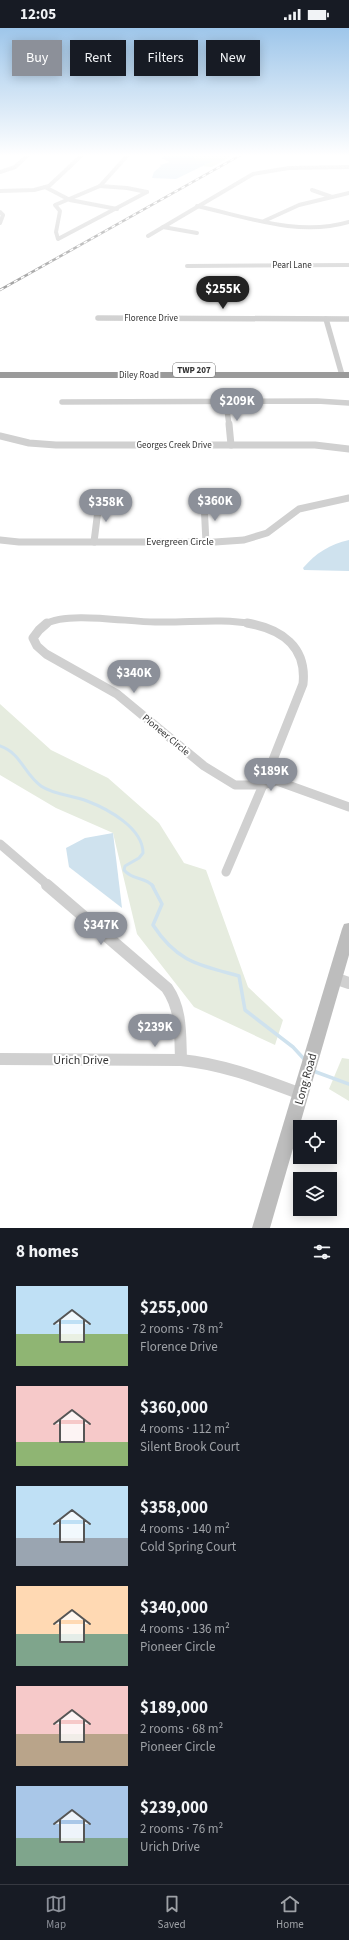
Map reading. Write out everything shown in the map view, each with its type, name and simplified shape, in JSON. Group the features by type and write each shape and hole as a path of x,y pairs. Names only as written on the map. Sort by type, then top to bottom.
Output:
{"highway":[{"name":"Diley Road","path":"0,370 346,373"},
{"name":"Diley Road","path":"0,375 346,373"}],"main road":[{"name":"Long Road","path":"261,1228 317,1040 342,981 349,929"}],"street":[{"path":"0,212 3,215 0,223"},
{"path":"60,212 56,232 58,239 111,212"},
{"path":"148,236 188,212"},
{"path":"224,212 291,227 311,229 331,227 349,222"},
{"path":"264,221 283,212"},
{"path":"163,227 197,233"},
{"name":"Pearl Lane","path":"187,266 349,265"},
{"name":"Florence Drive","path":"98,318 349,319"},
{"path":"326,319 346,373"},
{"path":"62,402 349,403"},
{"path":"226,402 231,445"},
{"name":"Georges Creek Drive","path":"0,436 29,443 56,445 316,445 349,449"},
{"name":"Evergreen Circle","path":"0,540 19,542 206,542 244,540 267,533 299,509 349,498"},
{"path":"94,542 99,502"},
{"path":"204,502 206,542"},
{"name":"Pioneer Circle","path":"262,785 303,684 305,670 302,656 295,646 267,629 246,622 227,620 188,622 91,619 59,620 52,621 36,631 33,638 37,646 46,654 117,694 204,766 235,785 262,785 277,781 349,807"},
{"path":"226,872 262,785"},
{"path":"0,844 172,993 180,1014 181,1060"},
{"name":"Urich Drive","path":"0,1059 181,1060 206,1062 303,1088"}],"shaded area":[{"path":"0,704 51,750 108,778 159,823 184,863 206,870 248,987 283,1020 275,1045 194,1007 137,934 113,833 56,808 0,775"},
{"path":"342,1058 349,1059 349,1101 329,1089"}],"water":[{"path":"349,540 349,571 304,570 303,568 308,563 324,550"},
{"path":"113,833 122,908 69,867 66,848 85,838"}],"waterway":[{"path":"0,746 13,754 30,776 41,786 57,793 81,799 105,809 114,814 131,828 137,835 143,853 139,858 125,866 124,870 131,876 146,881 152,885"},
{"path":"152,885 162,904 153,925 162,937 171,947 190,960 212,969 239,976 245,1010 293,1047 304,1059"},
{"path":"313,1069 316,1072 349,1084"}],"railway":[{"path":"0,290 139,212"}]}
